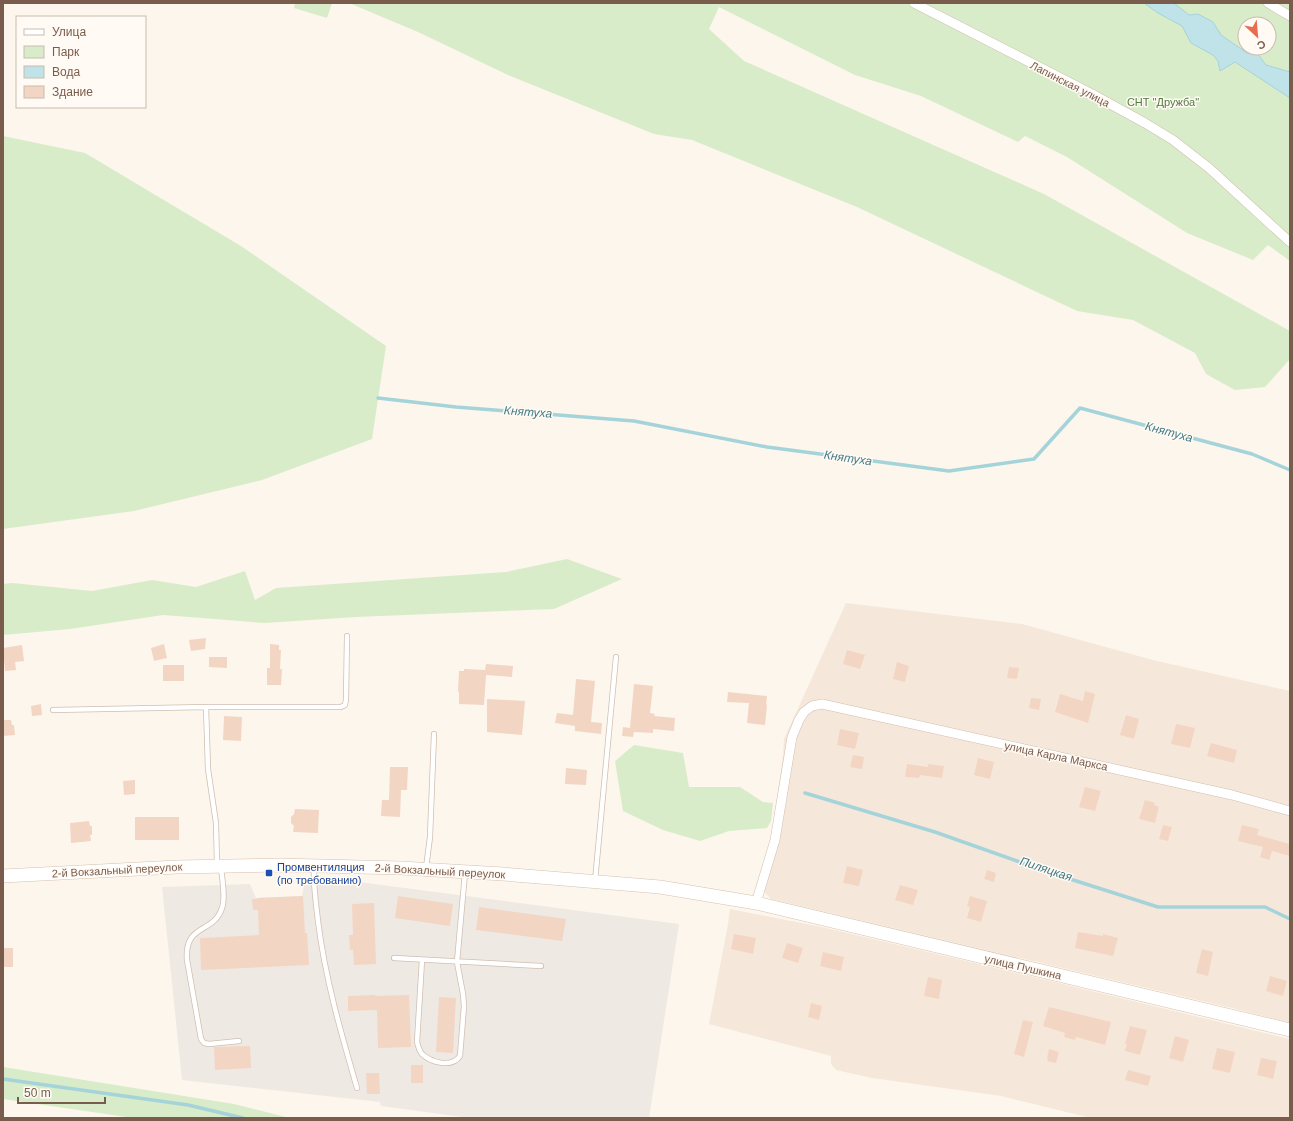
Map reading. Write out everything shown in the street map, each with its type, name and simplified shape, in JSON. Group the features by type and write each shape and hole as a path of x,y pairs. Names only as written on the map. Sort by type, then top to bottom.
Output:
{"street":[{"name":"Лапинская улица","path":"914,3 1098,98 1173,140 1209,168 1290,242"},
{"path":"1268,3 1290,16"},
{"name":"улица Карла Маркса","path":"756,903 775,840 792,737 804,712 812,706 822,704 1232,795 1290,811"},
{"name":"2-й Вокзальный переулок","path":"3,876 219,866 314,866 426,870 595,881 660,887 756,903"},
{"name":"улица Пушкина","path":"756,903 1290,1030"}],"lane":[{"path":"53,710 206,706 341,708 345,705 346,700 347,636"},
{"path":"595,881 616,657"},
{"path":"206,706 208,769 216,822 223,900 222,908 218,916 211,923 195,933 190,940 186,949 187,960 201,1039 204,1043 209,1044 239,1041"},
{"path":"426,870 430,837 434,734"},
{"path":"314,866 313,885 324,964 334,1008 357,1088"},
{"path":"422,960 417,1042 419,1049 430,1059 438,1062 450,1063 457,1061 460,1056 464,1013 463,994 457,962 465,872"},
{"path":"394,958 541,966"}],"shaded area":[{"path":"846,603 1022,624 1153,660 1290,691 1290,1023 771,899 757,885 771,839 784,739"},
{"path":"359,882 679,924 649,1118 470,1118 381,1106 380,1102 182,1080 162,887 250,884 257,898 302,896 304,885"},
{"path":"730,909 822,927 1290,1039 1290,1118 1091,1118 1001,1096 872,1078 836,1070 831,1064 831,1056 709,1024"}],"green space":[{"path":"295,3 332,3 327,18 294,8"},
{"name":"СНТ \"Дружба\"","path":"349,3 1290,3 1290,261 1268,245 1253,260 1187,233 1067,157 1025,136 1018,142 921,96 855,75 719,7 709,29 744,61 1044,194 1290,331 1290,359 1265,387 1235,390 1206,374 1195,353 1133,320 1077,311 857,207 692,140 654,134 508,75 418,32"},
{"path":"3,136 85,153 241,246 386,346 372,439 262,480 134,511 3,529"},
{"path":"567,559 622,579 554,609 356,617 265,623 163,615 70,629 3,635 3,584 12,583 92,591 152,580 196,587 245,571 255,600 276,588 506,572"},
{"path":"634,745 683,753 689,787 740,787 763,802 773,803 771,821 767,828 729,831 700,841 663,830 623,811 615,761"},
{"path":"3,1067 234,1104 290,1118 133,1118 3,1099"}],"water":[{"path":"1144,3 1174,3 1189,15 1198,14 1213,22 1221,35 1237,46 1237,56 1259,56 1266,65 1290,72 1290,98 1235,62 1220,71 1218,61 1213,55 1191,43 1182,26 1158,13"}],"building":[{"path":"206,638 205,649 191,651 189,640"},
{"path":"164,644 167,658 154,661 151,648"},
{"path":"270,644 279,645 279,650 281,650 281,685 267,685 267,668 270,668"},
{"path":"22,645 24,661 15,662 16,670 5,671 3,648"},
{"path":"847,650 865,655 860,669 843,664"},
{"path":"209,657 227,657 227,668 209,667"},
{"path":"897,662 909,666 905,682 893,679"},
{"path":"486,664 513,666 512,677 486,675 484,705 459,704 459,671 464,671 464,669 485,670"},
{"path":"163,665 184,665 184,681 163,681"},
{"path":"1009,667 1019,668 1017,679 1007,678"},
{"path":"576,679 595,681 591,722 602,723 601,734 575,731 575,726 555,723 557,713 573,715"},
{"path":"634,684 653,686 650,713 655,714 654,716 675,718 674,731 653,729 653,733 634,732 633,737 622,736 623,727 630,728"},
{"path":"1085,691 1095,694 1088,723 1055,712 1060,694 1083,701"},
{"path":"728,692 767,696 765,725 747,723 749,703 727,702"},
{"path":"1031,698 1041,699 1039,710 1029,708"},
{"path":"487,699 525,701 522,735 487,732"},
{"path":"41,704 42,715 32,716 31,706"},
{"path":"1126,715 1139,719 1134,739 1120,735"},
{"path":"224,716 242,717 241,741 223,740"},
{"path":"3,720 11,720 12,725 14,725 15,735 3,736"},
{"path":"1176,724 1195,728 1190,748 1171,744"},
{"path":"840,729 859,733 855,749 837,745"},
{"path":"1211,743 1237,750 1234,763 1207,756"},
{"path":"853,755 864,757 862,769 850,767"},
{"path":"978,758 994,762 990,779 974,775"},
{"path":"907,764 928,767 928,764 944,766 942,778 920,775 919,778 905,777"},
{"path":"390,767 408,767 407,790 401,790 400,817 381,816 382,800 389,800"},
{"path":"566,768 587,770 586,785 565,784"},
{"path":"135,780 135,794 124,795 123,781"},
{"path":"1085,787 1101,791 1095,811 1079,807"},
{"path":"1145,800 1155,803 1154,805 1159,807 1155,823 1139,819"},
{"path":"295,809 319,810 318,833 293,832 294,826 291,823 291,817 294,814"},
{"path":"135,817 179,817 179,840 135,840"},
{"path":"89,821 90,826 92,826 92,835 90,835 91,841 71,843 70,823"},
{"path":"1163,825 1172,827 1168,841 1159,839"},
{"path":"1242,825 1259,829 1257,835 1290,844 1290,856 1272,851 1269,860 1260,857 1263,847 1238,841"},
{"path":"847,866 863,870 859,886 843,883"},
{"path":"987,870 996,873 994,882 984,879"},
{"path":"900,885 918,890 913,905 895,900"},
{"path":"303,896 305,933 307,933 309,965 201,970 200,938 259,935 258,910 253,910 252,899"},
{"path":"398,896 453,904 450,926 395,918"},
{"path":"970,896 987,901 981,922 967,918 970,907 967,906"},
{"path":"374,903 376,964 354,965 353,950 350,950 349,935 353,935 352,904"},
{"path":"479,907 566,919 562,941 476,930"},
{"path":"1078,932 1103,936 1103,934 1118,938 1113,956 1075,948"},
{"path":"734,934 756,938 753,954 731,949"},
{"path":"787,943 803,948 798,963 782,958"},
{"path":"3,948 13,948 13,967 3,967"},
{"path":"1202,949 1213,952 1208,976 1196,973"},
{"path":"823,952 844,957 841,971 820,966"},
{"path":"1270,976 1287,981 1283,996 1266,991"},
{"path":"928,977 942,980 939,999 924,996"},
{"path":"409,995 411,1047 378,1048 377,1010 348,1011 348,996"},
{"path":"439,997 456,998 453,1053 436,1052"},
{"path":"811,1003 822,1006 819,1020 808,1017"},
{"path":"1049,1007 1111,1022 1105,1045 1076,1037 1075,1040 1064,1037 1065,1033 1043,1026"},
{"path":"1023,1020 1033,1022 1024,1057 1014,1054"},
{"path":"1130,1026 1147,1030 1140,1055 1125,1051 1127,1044 1125,1044"},
{"path":"1175,1036 1189,1040 1183,1062 1169,1058"},
{"path":"250,1046 251,1068 215,1070 214,1047"},
{"path":"1217,1048 1235,1052 1230,1073 1212,1069"},
{"path":"1049,1049 1059,1052 1056,1063 1047,1061"},
{"path":"1261,1058 1277,1061 1273,1079 1257,1075"},
{"path":"411,1065 423,1065 423,1083 411,1083"},
{"path":"1128,1070 1151,1076 1148,1086 1125,1080"},
{"path":"366,1073 379,1073 380,1094 367,1094"}],"waterway":[{"name":"Княтуха","path":"378,398 456,407 634,421 767,447 949,471 1034,459 1080,408 1252,454 1290,470"},
{"name":"Пиляцкая","path":"805,793 935,832 1048,872 1158,907 1265,907 1290,919"},
{"path":"3,1079 188,1105 243,1118"}],"place":[{"name":"Промвентиляция (по требованию)","path":"269,873"}]}
